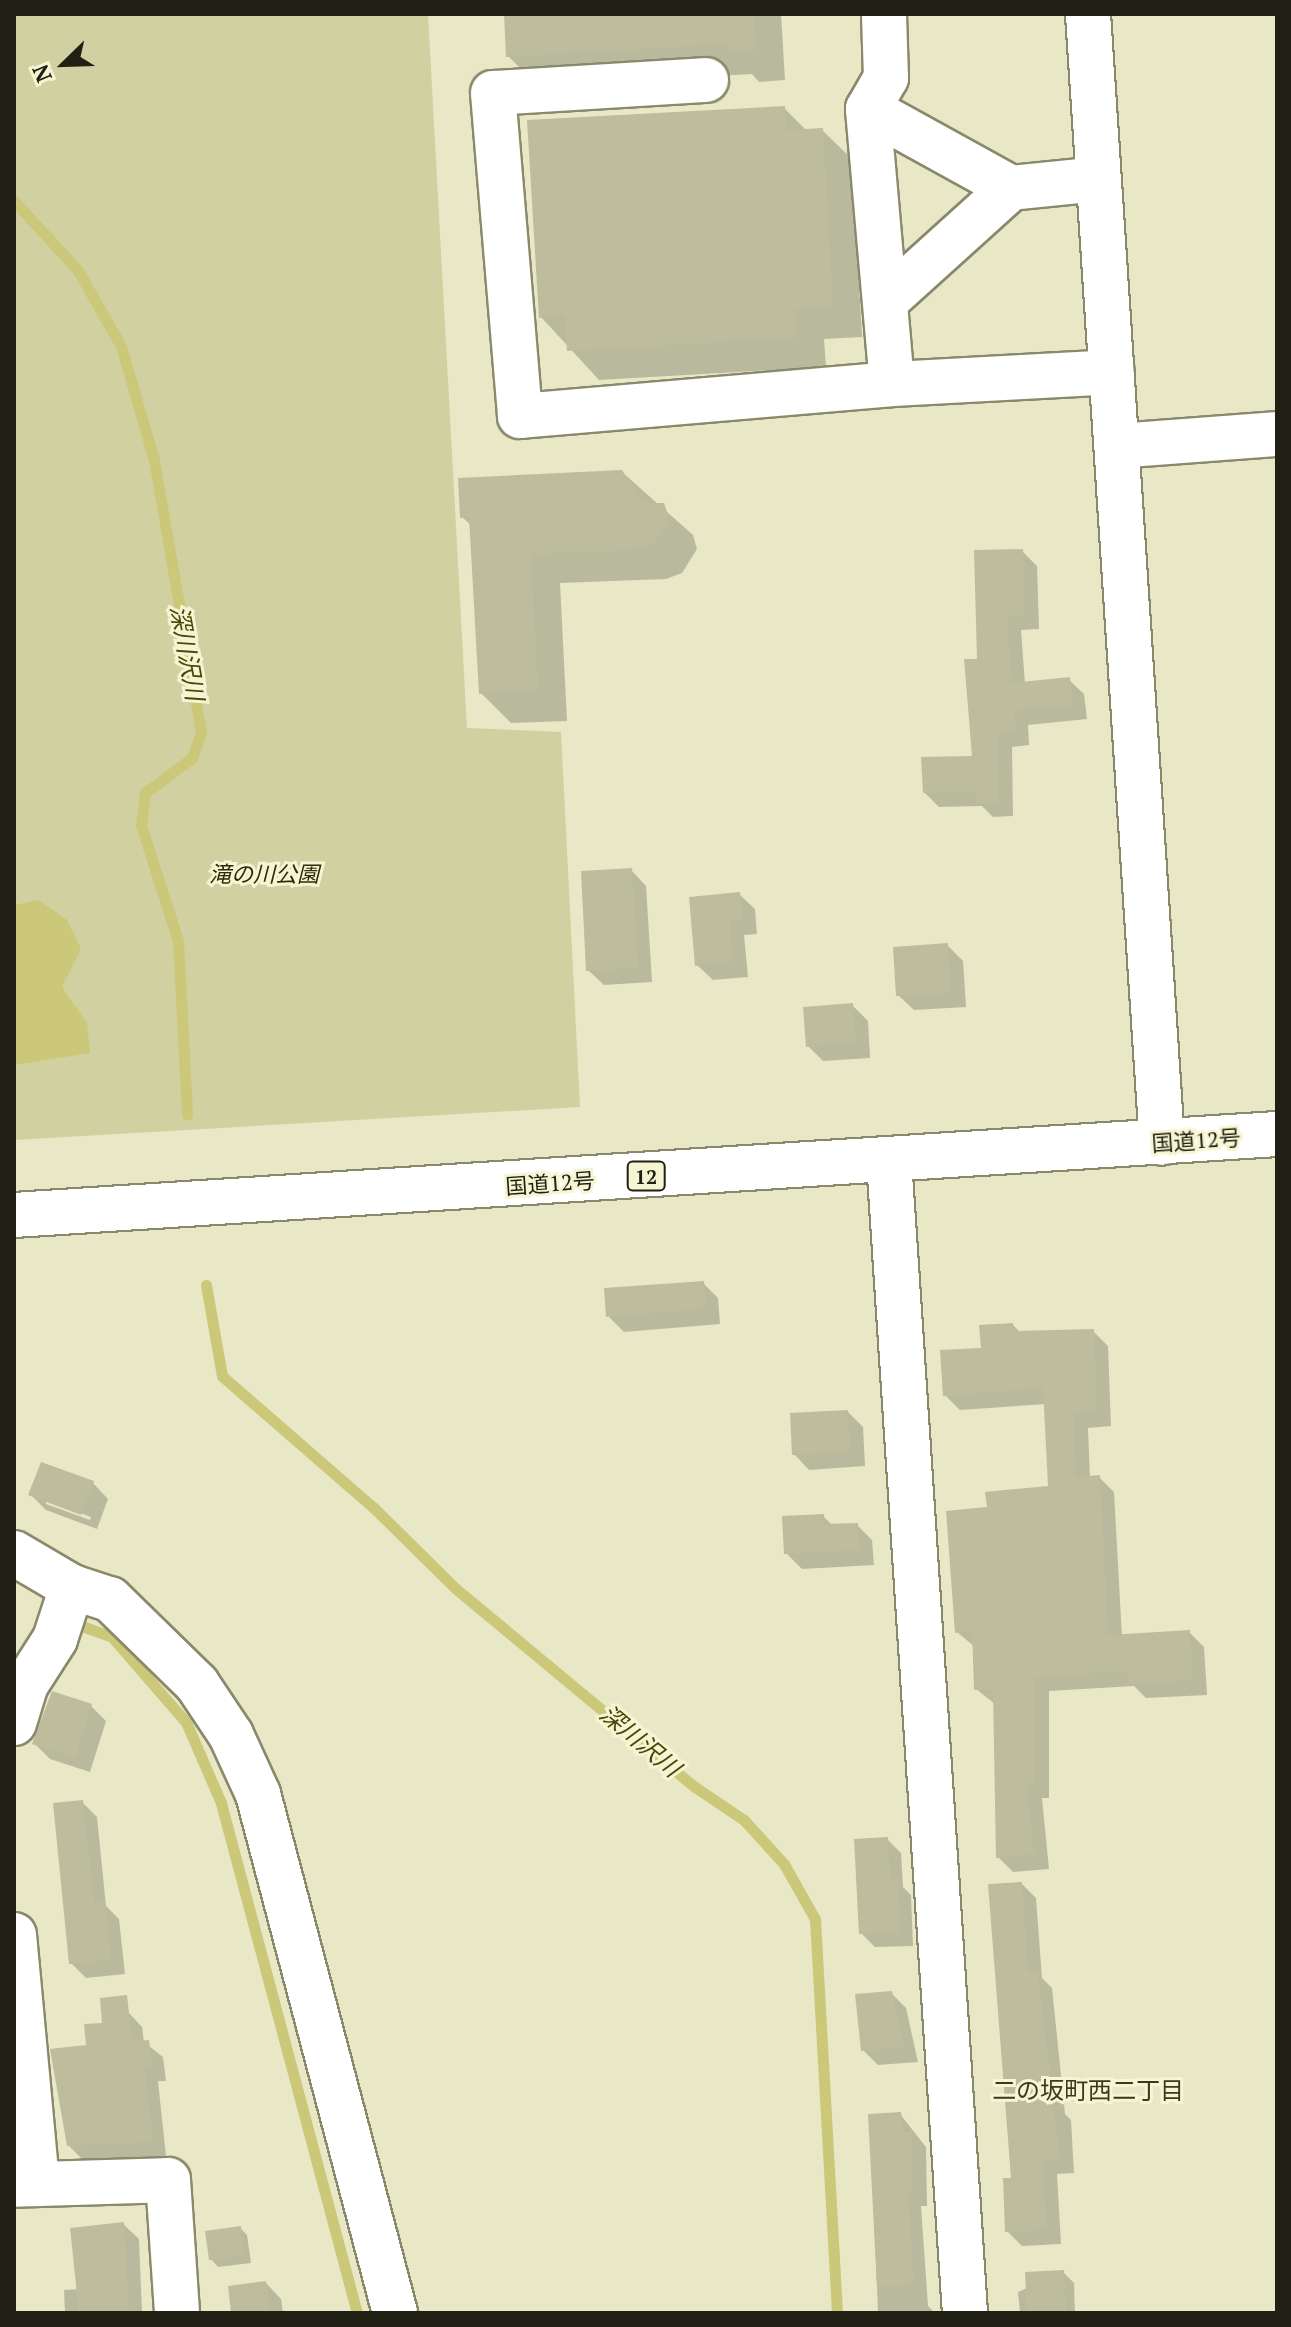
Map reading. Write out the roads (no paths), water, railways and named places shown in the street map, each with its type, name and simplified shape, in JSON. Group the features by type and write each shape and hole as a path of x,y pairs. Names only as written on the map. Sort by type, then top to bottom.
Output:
{"main road":[{"path":"884,14 886,78 868,109 892,384"},
{"path":"1088,14 1162,1143"},
{"path":"706,80 493,93 520,416 892,384 1112,372"},
{"path":"868,109 1011,188 1099,179"},
{"path":"887,300 1011,188"},
{"path":"1117,446 1277,434"},
{"name":"国道12号","path":"14,1215 1277,1134"},
{"path":"889,1160 965,2313"},
{"path":"14,1553 72,1587 110,1599 197,1684 231,1735 258,1794 395,2313"},
{"path":"14,1723 25,1686 55,1639 72,1587"},
{"path":"14,1935 26,2185 168,2180 177,2313"}],"waterway":[{"name":"深川沢川","path":"14,201 77,269 121,346 154,460 201,732 192,758 145,793 141,825 178,941 187,1115"},
{"name":"深川沢川","path":"206,1285 222,1376 374,1508 455,1588 695,1787 744,1820 784,1864 815,1919 837,2313"},
{"path":"82,1626 112,1637 186,1722 221,1803 357,2313"}],"district":[{"name":"二の坂町西二丁目","path":"1088,2091"}],"park label":[{"name":"滝の川公園","path":"264,874"}]}
